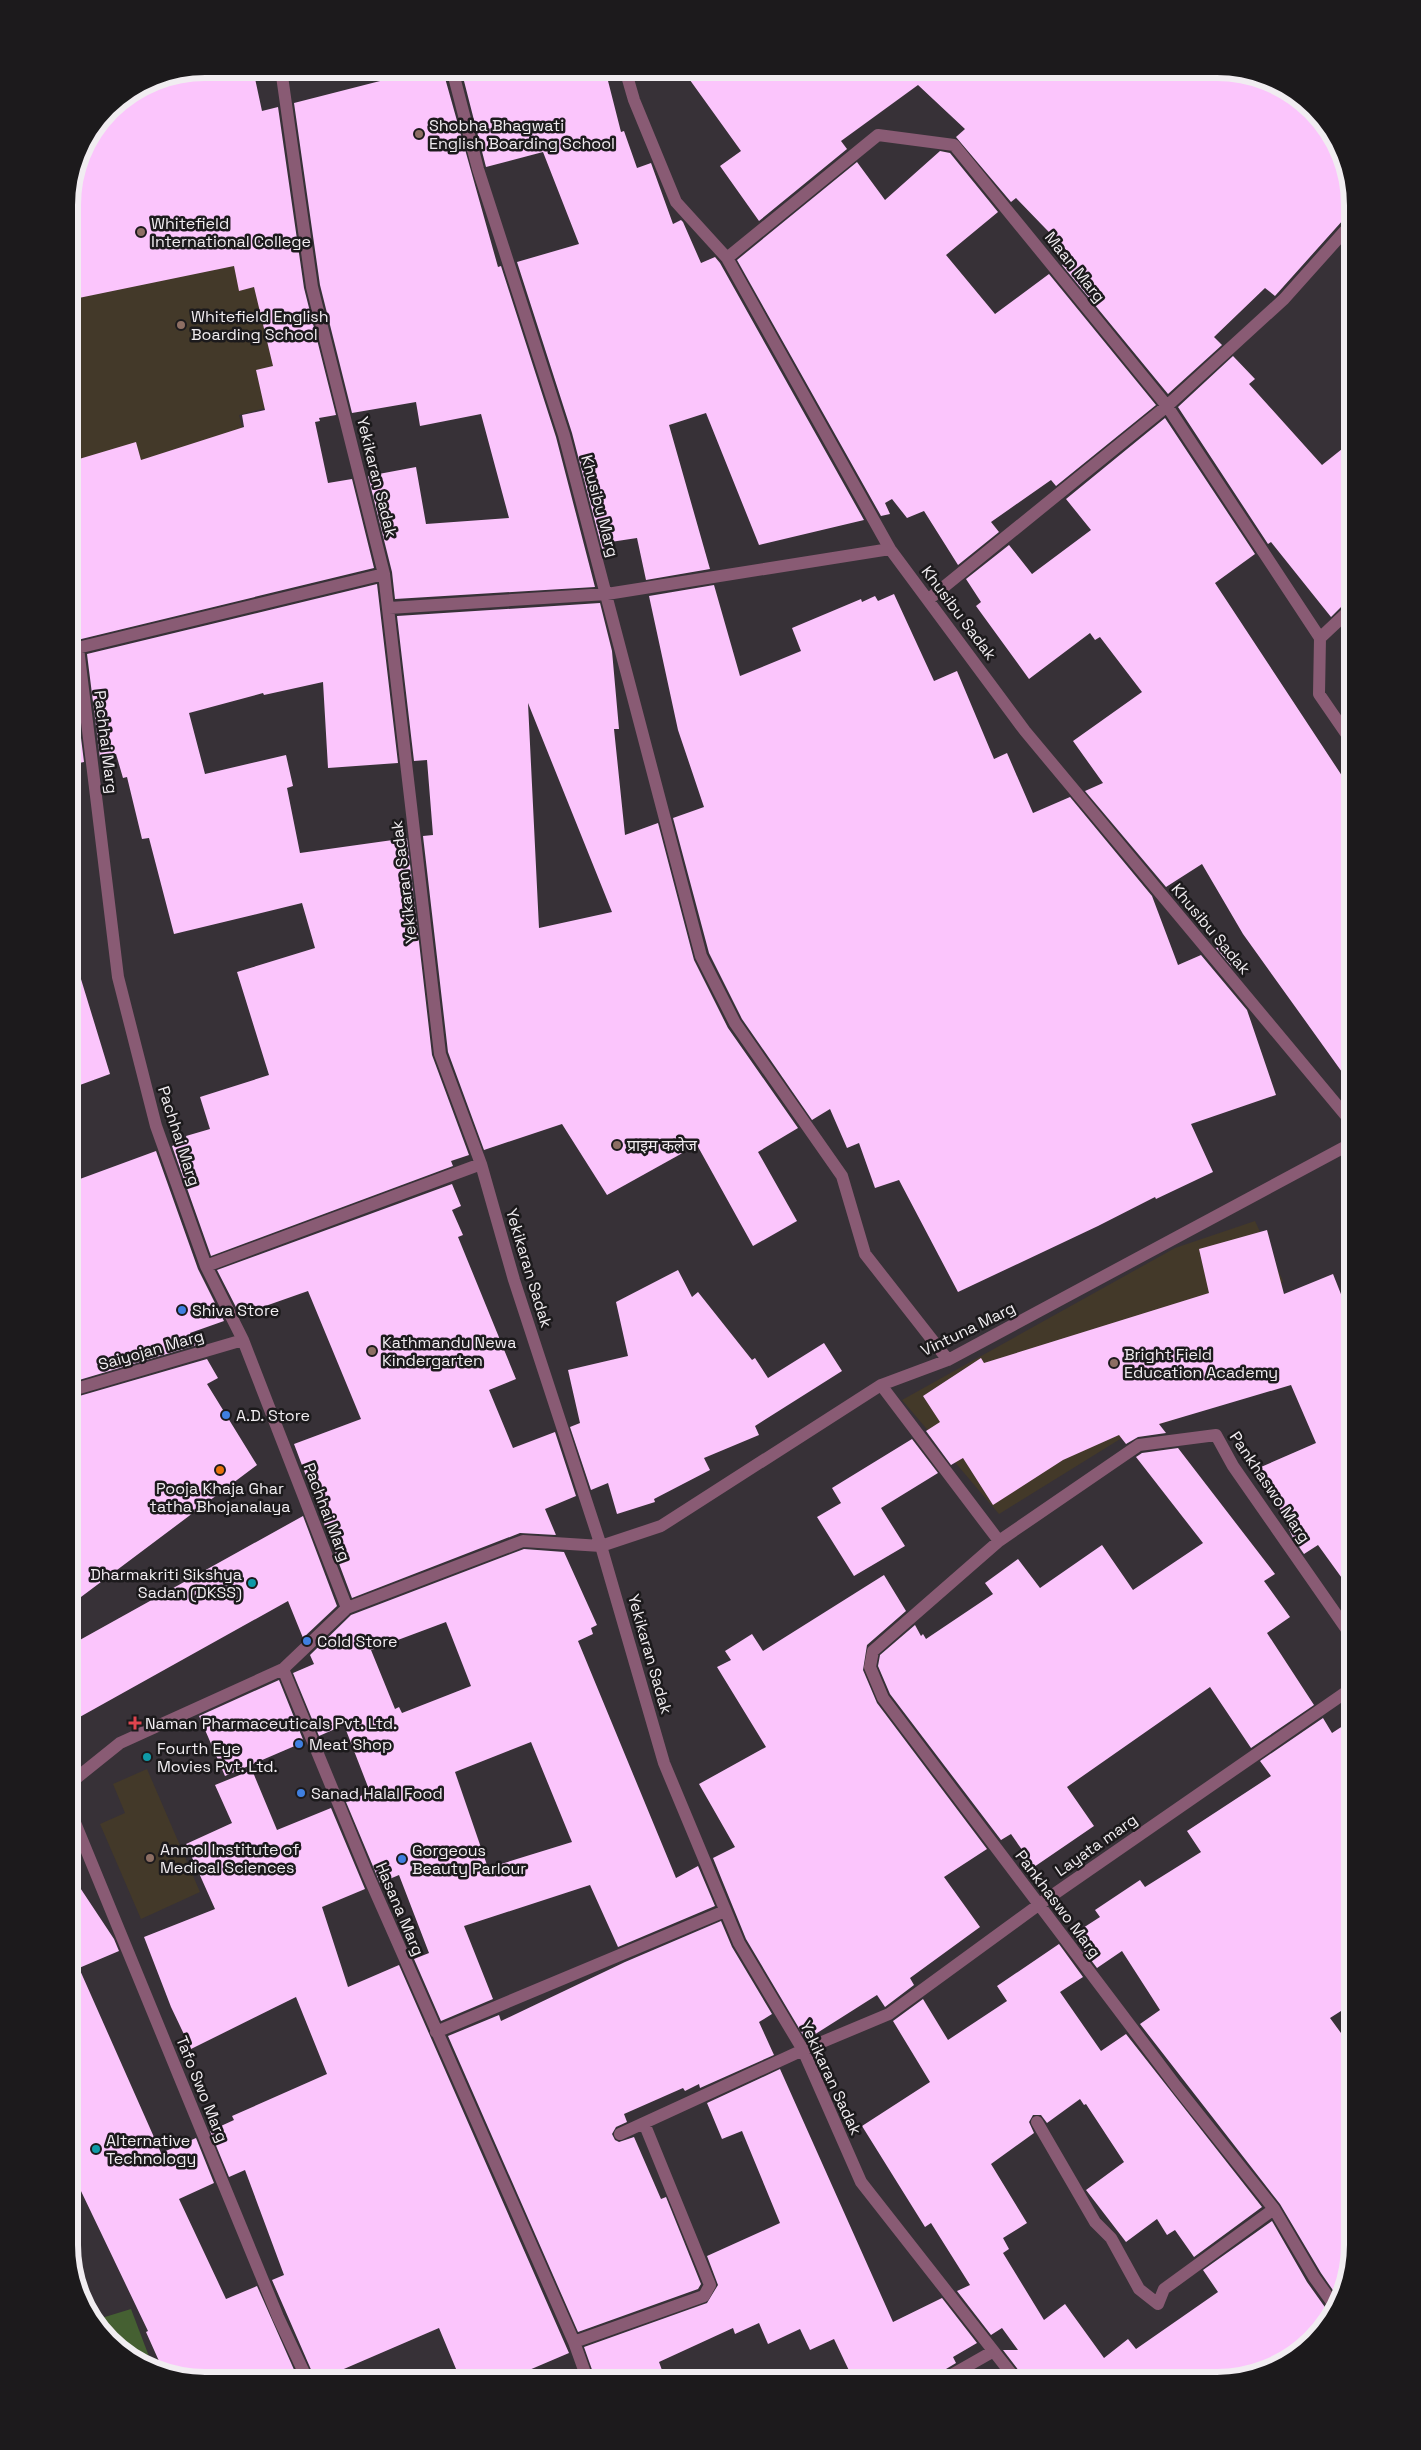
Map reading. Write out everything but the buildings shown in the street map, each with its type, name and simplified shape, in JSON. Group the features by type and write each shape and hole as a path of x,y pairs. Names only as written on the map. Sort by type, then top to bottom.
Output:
{"street":[{"name":"Yekikaran Sadak","path":"282,78 312,287 384,574 440,1054 481,1164 514,1280 602,1546 664,1763 739,1942 803,2050 861,2182 1009,2372"},
{"name":"Khusibu Marg","path":"454,78 478,169 564,435 701,956 736,1023 842,1176 865,1254 948,1360"},
{"name":"Khusibu Sadak","path":"628,78 634,100 676,202 727,258 890,548 1026,731 1344,1113"},
{"name":"Maan Marg","path":"727,258 878,135 954,145 1167,406 1320,638"},
{"path":"929,599 1167,406 1284,299 1344,232"},
{"path":"389,608 607,594 890,548"},
{"path":"78,648 384,574"},
{"path":"1344,616 1320,638 1319,694 1344,730"},
{"name":"Pachhai Marg","path":"78,679 118,976 156,1126 206,1266 243,1340 347,1608"},
{"name":"Vintuna Marg","path":"602,1546 661,1526 880,1385 948,1360 1344,1147"},
{"path":"206,1266 481,1164"},
{"name":"Saiyojan Marg","path":"78,1388 243,1340"},
{"path":"880,1385 1000,1541"},
{"name":"Pankhaswo Marg","path":"1331,2301 1274,2209 1176,2086 1038,1906 883,1698 870,1667 873,1651 1000,1541 1139,1445 1216,1435 1233,1466 1344,1626"},
{"path":"78,1777 120,1743 283,1669 347,1608 523,1541 602,1546"},
{"name":"Hasana Marg","path":"283,1669 367,1873 492,2160 574,2342 585,2372"},
{"name":"Layata marg","path":"620,2134 803,2050 889,2014 1038,1906 1344,1694"},
{"name":"Tafo Swo Marg","path":"78,1830 275,2308 304,2372"},
{"path":"436,2032 725,1911"},
{"path":"1037,2122 1095,2222 1111,2238 1139,2289 1158,2304 1164,2289 1274,2209"},
{"path":"574,2342 704,2296 710,2286 644,2123"},
{"path":"957,2372 992,2352"}],"shaded area":[{"name":"Whitefield English Boarding School","path":"78,215 271,233 311,396 239,415 247,449 158,577 78,597"},
{"name":"Bright Field Education Academy","path":"1255,1221 1283,1281 1250,1338 1268,1388 1125,1436 999,1514 902,1400 1175,1248"},
{"name":"Anmol Institute of Medical Sciences","path":"147,1769 200,1892 141,1919 100,1824 125,1813 113,1784"}],"green space":[{"path":"131,2309 150,2360 121,2341 101,2318"}],"place":[{"name":"Shobha Bhagwati English Boarding School","path":"419,134"},
{"name":"Whitefield International College","path":"141,232"},
{"name":"Whitefield English Boarding School","path":"181,325"},
{"name":"प्राइम कलेज","path":"617,1145"},
{"name":"Shiva Store","path":"182,1310"},
{"name":"Kathmandu Newa Kindergarten","path":"372,1351"},
{"name":"Bright Field Education Academy","path":"1114,1363"},
{"name":"A.D. Store","path":"226,1415"},
{"name":"Pooja Khaja Ghar tatha Bhojanalaya","path":"220,1470"},
{"name":"Dharmakriti Sikshya Sadan (DKSS)","path":"252,1583"},
{"name":"Cold Store","path":"307,1641"},
{"name":"Naman Pharmaceuticals Pvt. Ltd.","path":"135,1723"},
{"name":"Meat Shop","path":"299,1744"},
{"name":"Fourth Eye Movies Pvt. Ltd.","path":"147,1757"},
{"name":"Sanad Halal Food","path":"301,1793"},
{"name":"Anmol Institute of Medical Sciences","path":"150,1858"},
{"name":"Gorgeous Beauty Parlour","path":"402,1859"},
{"name":"Alternative Technology","path":"96,2149"}]}
